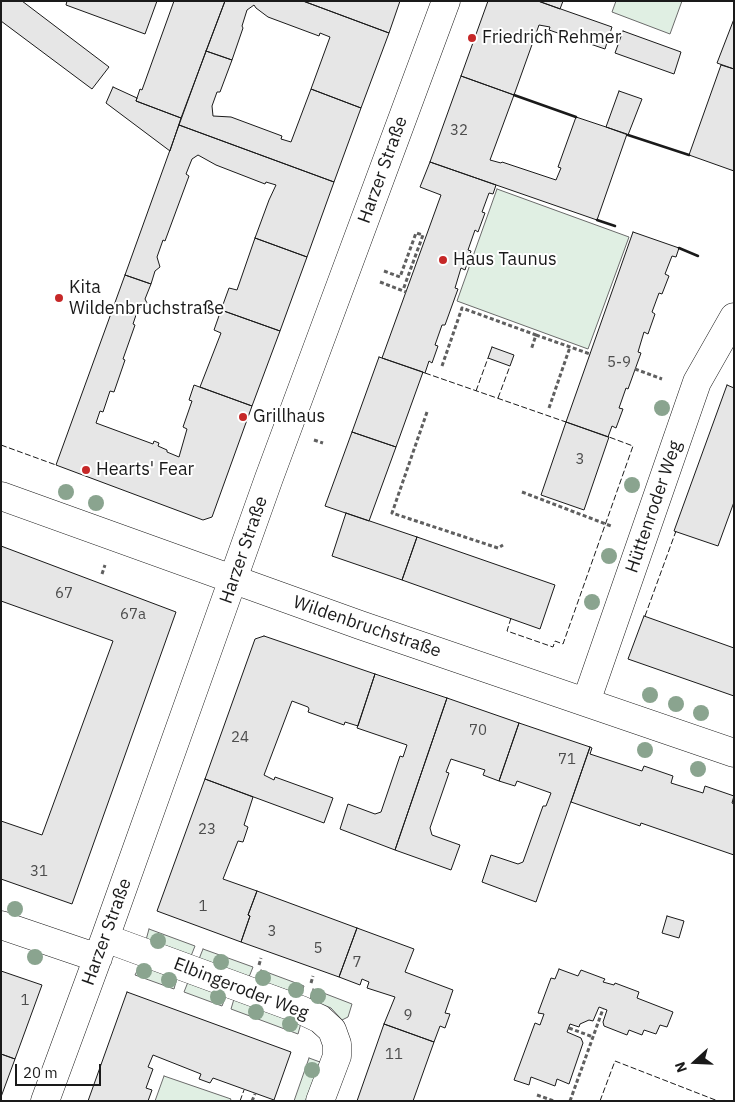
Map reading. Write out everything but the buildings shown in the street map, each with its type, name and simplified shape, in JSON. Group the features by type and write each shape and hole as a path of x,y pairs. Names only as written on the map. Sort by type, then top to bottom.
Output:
{"street":[{"name":"Harzer Straße","path":"45,1101 102,948 266,486 446,1"},
{"name":"Hüttenroder Weg","path":"586,702 697,382 734,318"},
{"name":"Wildenbruchstraße","path":"1,496 234,580 734,753"},
{"name":"Elbingeroder Weg","path":"1,924 102,948 301,1010 320,1018 332,1030 337,1044 337,1056 320,1101"}],"path":[{"path":"380,282 405,291 423,235 416,233 400,277 384,271"},
{"path":"442,366 462,308 590,354"},
{"path":"532,350 536,335"},
{"path":"549,408 570,347"},
{"path":"635,369 662,379"},
{"path":"428,412 392,513 498,548 503,545"},
{"path":"314,440 323,443"},
{"path":"522,492 611,526"},
{"path":"102,574 105,565"},
{"path":"570,1101 603,1009"},
{"path":"569,1028 592,1037"},
{"path":"252,1101 255,1094"},
{"path":"537,1095 554,1101"}],"green space":[{"path":"616,1 682,1 670,34 612,12"},
{"path":"497,189 629,237 588,349 457,301"},
{"path":"149,929 195,946 191,956 146,940"},
{"path":"203,949 253,967 249,977 199,959"},
{"path":"140,965 177,978 174,989 135,975"},
{"path":"261,970 304,986 301,995 257,980"},
{"path":"188,982 226,996 222,1006 184,992"},
{"path":"313,989 352,1004 348,1017 342,1020 331,1008 310,999"},
{"path":"234,999 301,1023 298,1034 231,1009"},
{"path":"309,1058 320,1062 306,1101 294,1101"},
{"path":"164,1076 231,1099 230,1101 155,1101"}],"fence":[{"path":"476,391 488,358"},
{"path":"498,398 510,366"},
{"path":"425,373 566,422"},
{"path":"511,618 507,631 553,647 555,641 563,644 633,446 609,437"},
{"path":"1,445 56,465"},
{"path":"645,616 676,531"},
{"path":"600,1101 615,1061 718,1101"},
{"path":"240,1101 244,1090"}],"wall":[{"path":"514,95 576,117"},
{"path":"628,135 689,155"},
{"path":"597,220 615,226"},
{"path":"679,248 698,256"}],"place":[{"name":"Friedrich Rehmer","path":"472,38"},
{"name":"Haus Taunus","path":"443,260"},
{"name":"Kita Wildenbruchstraße","path":"59,298"},
{"name":"Grillhaus","path":"243,417"},
{"name":"Hearts' Fear","path":"86,470"}]}
